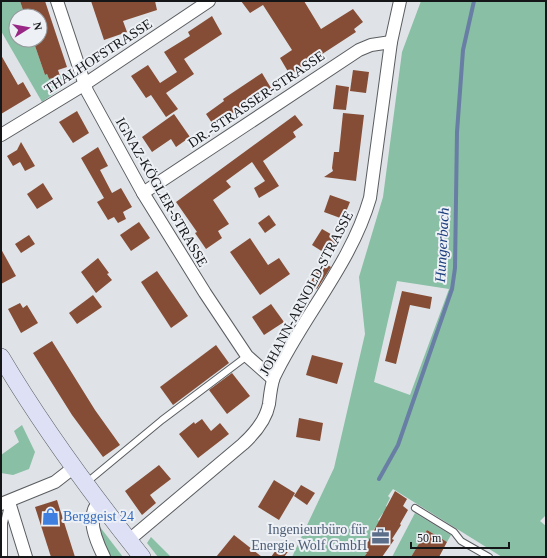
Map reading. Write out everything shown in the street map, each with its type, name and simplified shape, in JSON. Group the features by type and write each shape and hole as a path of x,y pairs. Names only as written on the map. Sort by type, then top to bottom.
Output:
{"main road":[{"path":"1,357 40,421 73,468 142,557"}],"street":[{"name":"IGNAZ-KÖGLER-STRASSE","path":"57,1 85,84 143,193 205,293 247,356 273,379"},
{"name":"THALHOFSTRASSE","path":"1,134 85,84 209,1"},
{"name":"JOHANN-ARNOLD-STRASSE","path":"129,540 252,436 264,418 273,379 303,323 335,275 363,223 370,198 391,42 400,1"},
{"name":"DR.-STRASSER-STRASSE","path":"143,193 359,50 372,45 391,42"},
{"path":"26,557 5,503 55,482 73,468"},
{"path":"99,502 93,508 92,514 97,543 104,557"}],"lane":[{"path":"85,484 162,420 247,356"},
{"path":"3,554 5,503"},
{"path":"415,508 454,532 461,541 489,557"}],"green space":[{"path":"1,1 20,1 22,8 8,8 8,43 1,31"},
{"path":"421,1 546,1 546,515 540,521 546,526 546,557 502,557 393,489 388,496 390,498 386,506 389,508 386,515 383,513 378,520 382,523 375,528 370,535 374,538 363,550 367,553 364,557 292,557 334,468 365,334 359,277 383,197 402,52","holes":["397,281 449,289 410,395 374,382"]},
{"path":"11,48 36,48 45,75 47,74 49,79 72,72 68,83 42,102"},
{"path":"22,425 35,452 29,469 13,475 1,473 1,455 19,442 14,431"},
{"path":"415,513 451,535 447,542 427,530 411,557 392,557"},
{"path":"100,527 123,557 108,557 98,531"},
{"path":"151,537 171,557 158,557 147,543"}],"building":[{"path":"20,1 45,1 47,8 22,8"},
{"path":"91,1 155,1 157,10 123,21 127,32 104,40"},
{"path":"241,1 304,1 321,29 353,9 363,22 354,29 356,32 290,75 280,58 292,50 263,5 250,13"},
{"path":"48,10 67,67 58,70 60,76 49,79 47,74 45,75 36,48 48,48"},
{"path":"212,16 222,34 184,59 194,74 166,93 178,109 166,117 151,95 146,98 131,76 148,65 160,83 177,72 164,52 190,36 188,32"},
{"path":"1,55 18,85 23,82 31,96 1,114"},
{"path":"353,70 369,72 366,93 350,91"},
{"path":"262,73 271,88 214,126 206,114 224,101 223,99"},
{"path":"336,85 349,87 346,110 333,109"},
{"path":"77,111 89,133 73,143 59,122"},
{"path":"343,113 364,115 356,181 324,177 333,171 334,152 339,152"},
{"path":"174,114 190,137 176,147 171,139 152,152 142,137"},
{"path":"295,115 303,125 293,132 296,137 263,161 279,186 259,198 254,188 265,181 252,162 226,181 231,187 213,200 229,224 218,231 222,238 206,249 195,233 197,232 176,202"},
{"path":"21,142 35,166 25,171 20,162 13,166 7,156 17,150"},
{"path":"98,147 108,166 100,170 112,193 121,188 132,207 123,212 126,219 118,223 114,217 108,220 97,202 104,198 81,158"},
{"path":"43,183 53,199 37,209 27,194"},
{"path":"330,195 350,202 343,219 324,212"},
{"path":"269,215 276,225 265,233 258,223"},
{"path":"139,222 150,238 131,251 120,235"},
{"path":"322,229 341,240 323,252 312,245"},
{"path":"29,235 35,244 21,253 15,244"},
{"path":"250,238 268,265 279,258 290,274 260,295 230,252"},
{"path":"1,249 16,276 1,284"},
{"path":"98,258 109,273 107,274 112,280 96,293 81,272"},
{"path":"322,262 331,267 317,289 309,285"},
{"path":"157,271 188,316 171,328 141,282"},
{"path":"402,291 432,297 430,309 410,305 396,364 385,361"},
{"path":"93,295 102,307 77,324 69,313"},
{"path":"20,303 23,308 27,305 38,323 21,333 8,309"},
{"path":"271,304 284,322 264,335 252,317"},
{"path":"52,341 95,410 120,445 103,457 72,415 33,353"},
{"path":"216,345 229,363 173,405 160,387"},
{"path":"312,355 343,363 337,384 306,375"},
{"path":"232,373 250,396 227,414 209,390"},
{"path":"299,418 323,423 320,441 296,437"},
{"path":"202,419 211,431 220,423 229,434 198,458 179,434 194,422 195,424"},
{"path":"159,465 171,479 150,495 156,503 142,515 125,491"},
{"path":"274,480 295,493 279,520 258,507"},
{"path":"301,485 315,493 307,505 294,496"},
{"path":"395,491 407,499 403,506 408,510 392,539 394,540 382,557 364,557 367,553 363,551"},
{"path":"57,500 75,557 51,557 35,507"},
{"path":"427,530 447,542 439,557 411,557"},
{"path":"234,535 262,557 216,557"},
{"path":"281,543 290,549 284,557 271,557"}],"waterway":[{"name":"Hungerbach","path":"379,479 398,445 452,289 455,268 457,132 463,50 474,1"}],"place":[{"name":"Berggeist 24","path":"50,516"},
{"name":"Ingenieurbüro für Energie Wolf GmbH","path":"380,537"}]}
